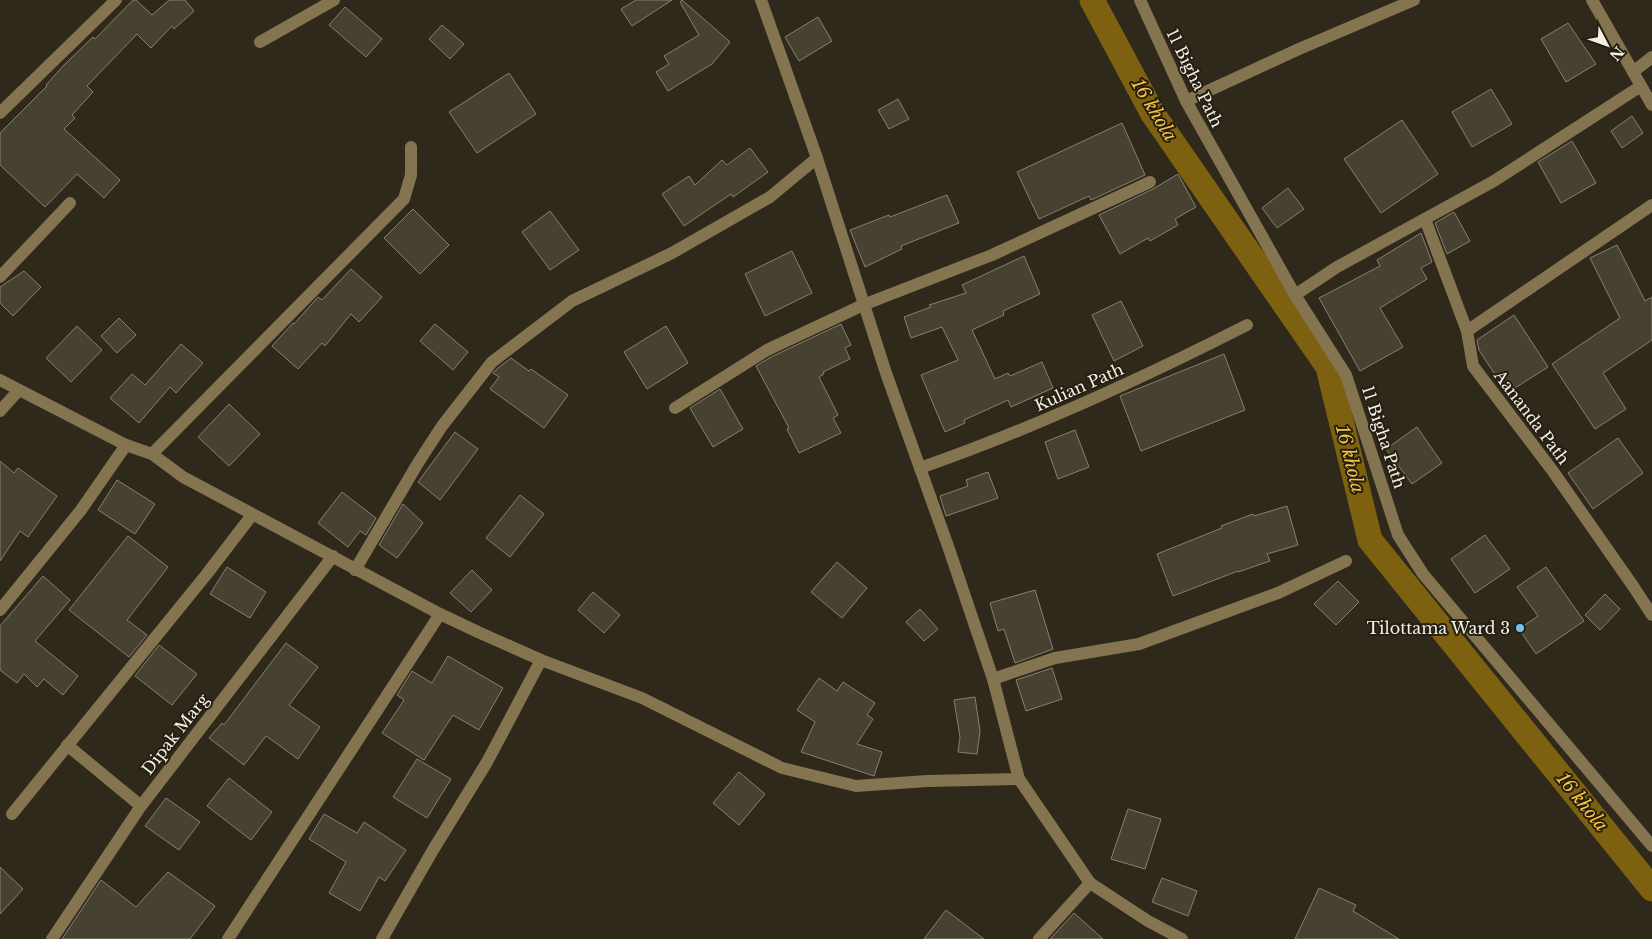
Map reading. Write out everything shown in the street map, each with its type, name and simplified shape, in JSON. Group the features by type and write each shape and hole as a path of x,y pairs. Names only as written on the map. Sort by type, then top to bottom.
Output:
{"street":[{"path":"0,113 116,0"},
{"path":"260,42 334,0"},
{"path":"762,0 817,158 863,305 993,679 1019,779 1090,883 1148,921 1182,939"},
{"name":"11 Bigha Path","path":"1140,0 1186,101 1295,295 1346,376 1398,535 1423,574 1652,846"},
{"path":"1186,101 1299,49 1414,0"},
{"path":"1592,0 1652,105"},
{"path":"1633,72 1652,57"},
{"path":"1295,295 1337,268 1494,180 1641,86"},
{"path":"152,454 404,199 411,175 411,147"},
{"path":"355,570 442,426 492,362 572,301 672,253 762,201 817,158"},
{"path":"675,408 767,350 863,305 992,255 1150,182"},
{"path":"0,277 70,203"},
{"path":"1467,331 1652,206"},
{"name":"Aananda Path","path":"1425,219 1467,331 1473,366 1552,470 1652,616"},
{"name":"Kulian Path","path":"920,468 984,446 1069,409 1168,365 1246,325"},
{"path":"0,380 126,445 152,454 183,477 440,614 542,660 642,698 782,768 856,786 927,781 1019,779"},
{"path":"0,411 18,390"},
{"path":"0,610 81,510 126,445"},
{"path":"12,814 252,515"},
{"name":"Dipak Marg","path":"52,939 141,806 333,556"},
{"path":"993,679 1055,658 1139,644 1278,593 1346,561"},
{"path":"228,939 440,614"},
{"path":"382,939 433,850 488,762 542,660"},
{"path":"67,745 141,806"},
{"path":"1038,939 1090,883"}],"building":[{"path":"133,0 136,0 152,15 169,0 185,0 194,11 174,29 172,26 151,48 137,34 87,86 93,92 72,115 75,118 64,129 120,180 104,198 77,174 45,207 0,165 0,133 47,86 64,65 93,37 95,39"},
{"path":"636,0 672,0 632,26 621,9"},
{"path":"682,0 730,42 712,64 668,91 656,72 669,64 664,56 699,35 680,2"},
{"path":"345,7 382,39 366,57 329,25"},
{"path":"818,17 832,41 799,61 785,37"},
{"path":"1568,23 1596,64 1566,82 1541,39"},
{"path":"442,25 464,44 450,59 429,39"},
{"path":"509,73 536,114 477,153 449,112"},
{"path":"1491,89 1512,124 1472,147 1452,112"},
{"path":"898,99 909,119 889,129 878,110"},
{"path":"1632,116 1643,133 1622,148 1611,131"},
{"path":"1402,120 1438,174 1381,213 1344,159"},
{"path":"1122,123 1145,175 1091,200 1089,196 1039,219 1017,172"},
{"path":"1572,141 1596,183 1561,203 1538,162"},
{"path":"750,148 768,172 733,197 731,194 684,226 662,194 689,176 695,185 722,160 727,165"},
{"path":"1178,174 1196,207 1175,219 1178,225 1150,241 1148,238 1120,254 1099,215 1153,189"},
{"path":"1288,188 1304,209 1277,228 1262,208"},
{"path":"947,195 959,223 901,246 902,249 865,267 850,230"},
{"path":"413,209 449,245 420,274 384,238"},
{"path":"550,211 579,250 550,270 522,232"},
{"path":"1454,212 1470,241 1447,254 1435,223"},
{"path":"1421,233 1432,262 1421,268 1427,279 1380,308 1403,347 1360,371 1319,298 1380,266 1377,260"},
{"path":"1617,245 1645,301 1652,297 1652,340 1603,373 1626,409 1595,429 1552,364 1620,318 1590,258"},
{"path":"792,251 812,293 765,316 745,274"},
{"path":"1024,256 1040,294 1003,311 1004,315 972,330 995,379 1008,373 1010,376 1042,362 1053,388 1011,407 1008,400 964,420 965,423 945,432 921,375 958,360 942,327 911,338 904,317 931,307 929,305 966,293 962,285"},
{"path":"351,269 382,297 359,322 351,314 325,346 322,343 298,369 272,346 318,297 322,300"},
{"path":"24,271 41,287 13,316 0,303 0,287"},
{"path":"1121,301 1143,346 1114,361 1092,315"},
{"path":"1514,315 1548,367 1507,393 1479,350 1477,340"},
{"path":"119,318 136,335 117,353 101,336"},
{"path":"435,324 468,352 453,370 420,341"},
{"path":"841,324 851,345 845,348 850,359 823,372 824,374 819,377 838,415 833,418 841,433 799,453 787,429 789,428 756,366"},
{"path":"77,326 102,350 71,382 46,358"},
{"path":"666,326 688,363 647,389 624,352"},
{"path":"181,344 203,363 176,393 170,387 139,423 110,398 132,374 145,385"},
{"path":"1224,354 1245,410 1141,451 1120,396"},
{"path":"511,358 529,371 531,369 568,395 544,428 490,389 499,377 493,373"},
{"path":"720,389 743,429 713,447 690,408"},
{"path":"229,404 260,434 229,466 198,437"},
{"path":"1417,427 1442,463 1412,484 1386,449"},
{"path":"1075,430 1089,467 1058,479 1045,442"},
{"path":"455,432 478,449 440,500 418,482"},
{"path":"1618,438 1643,473 1593,509 1568,473"},
{"path":"0,461 14,473 18,468 57,496 28,537 20,531 0,561"},
{"path":"988,472 998,498 946,516 940,496 968,486 966,480"},
{"path":"117,480 155,504 135,534 98,510"},
{"path":"342,492 376,518 366,535 360,531 348,547 318,523"},
{"path":"520,495 544,514 510,557 486,538"},
{"path":"403,504 423,523 397,558 379,545"},
{"path":"1287,506 1298,545 1267,554 1270,561 1173,596 1157,554 1253,514 1254,516"},
{"path":"1485,535 1510,569 1475,593 1451,559"},
{"path":"128,536 168,567 127,620 147,635 129,657 69,610"},
{"path":"837,562 867,588 842,618 811,592"},
{"path":"227,567 266,592 250,618 210,594"},
{"path":"1546,567 1584,621 1536,654 1519,629 1538,616 1517,587"},
{"path":"472,570 492,590 471,612 450,593"},
{"path":"43,576 70,600 35,641 78,676 63,695 44,679 37,687 24,674 17,683 0,670 0,626"},
{"path":"1338,581 1359,602 1336,625 1314,604"},
{"path":"1035,590 1053,649 1015,663 1004,629 998,631 990,603"},
{"path":"593,592 620,615 604,633 578,610"},
{"path":"1605,594 1620,609 1600,630 1585,615"},
{"path":"920,609 938,629 924,641 906,622"},
{"path":"286,643 318,667 289,705 320,727 298,759 266,736 244,765 209,738 222,723 224,725"},
{"path":"159,645 197,674 172,705 135,676"},
{"path":"448,656 503,688 479,730 453,715 424,760 382,733 404,700 397,695 412,671 432,683"},
{"path":"1052,668 1062,699 1026,711 1016,680"},
{"path":"819,678 837,691 843,682 875,703 867,715 873,719 857,744 882,752 874,776 801,752 815,722 797,710"},
{"path":"975,697 980,731 977,754 958,752 960,737 954,700"},
{"path":"417,759 451,779 427,818 393,797"},
{"path":"739,772 765,794 739,825 713,803"},
{"path":"229,778 272,812 251,840 207,806"},
{"path":"166,798 200,822 179,850 145,826"},
{"path":"1128,809 1161,819 1145,869 1111,859"},
{"path":"324,814 357,833 364,822 406,850 385,881 379,877 360,911 329,893 346,862 309,839"},
{"path":"0,867 23,889 0,914"},
{"path":"168,872 215,906 190,939 62,939 101,880 136,907"},
{"path":"1162,878 1197,891 1188,916 1152,902"},
{"path":"1319,888 1356,905 1353,911 1399,939 1295,939"},
{"path":"946,910 984,939 924,939"},
{"path":"1074,913 1103,939 1050,939"}],"waterway":[{"name":"16 khola","path":"1092,0 1153,114 1328,367 1370,540 1652,889"}],"place":[{"name":"Tilottama Ward 3","path":"1520,628"}]}
